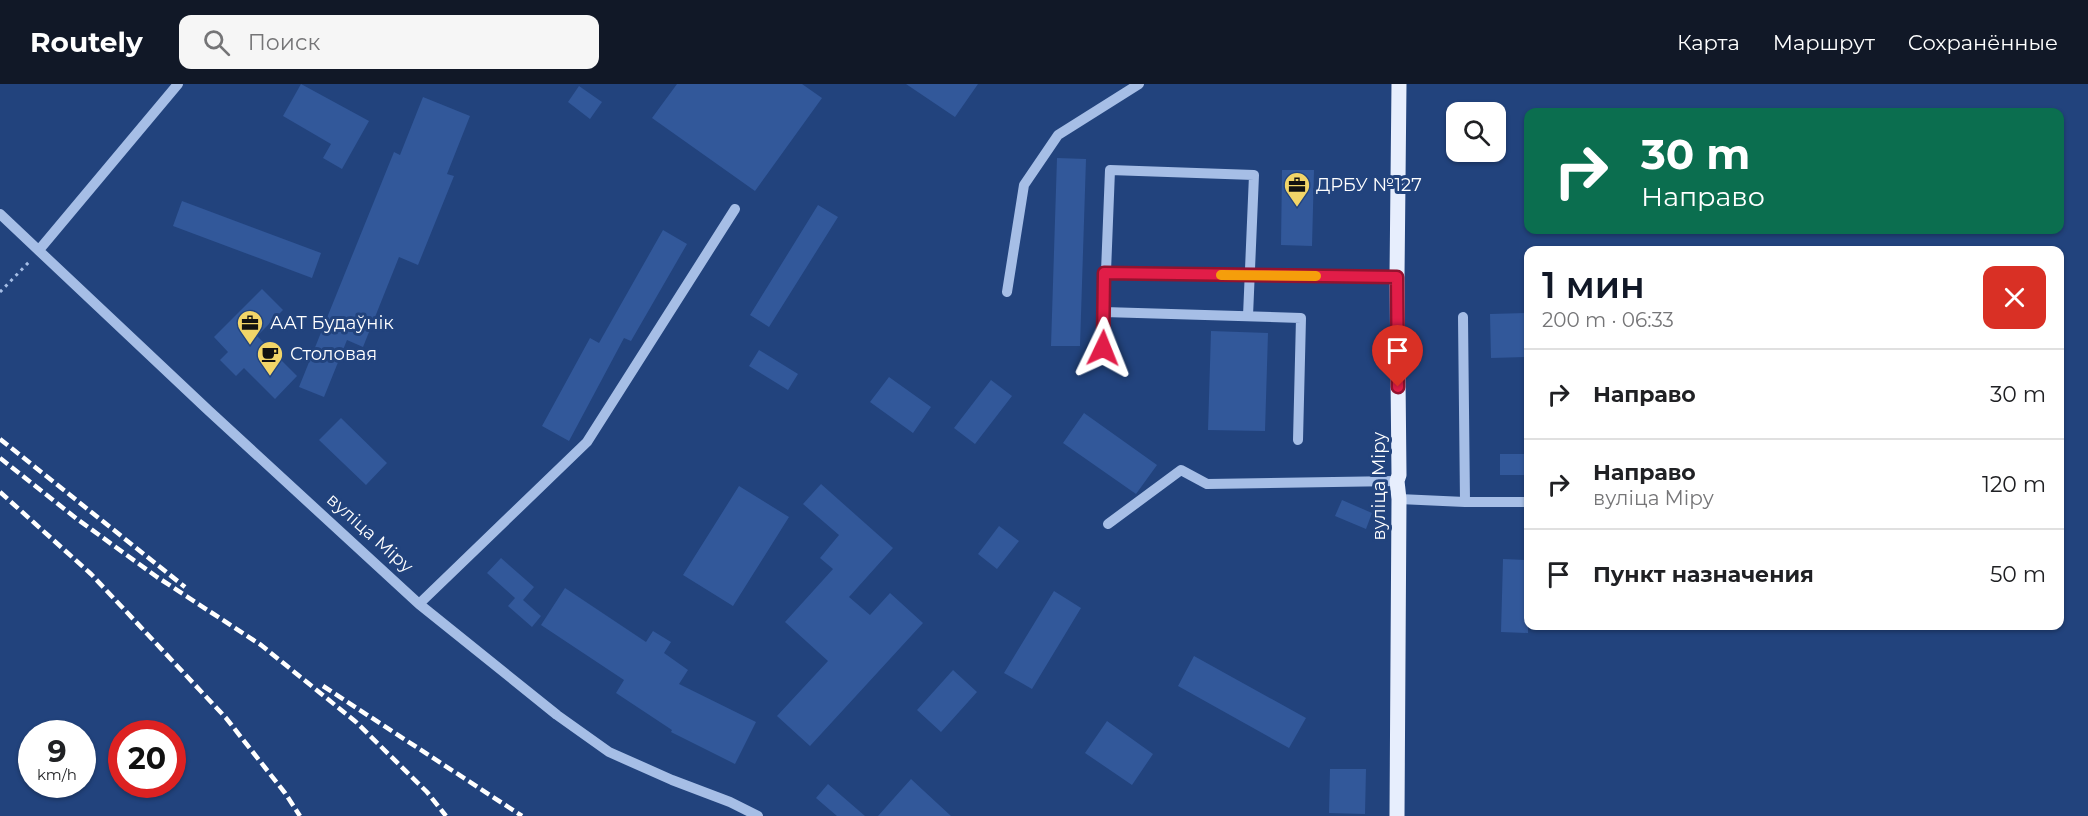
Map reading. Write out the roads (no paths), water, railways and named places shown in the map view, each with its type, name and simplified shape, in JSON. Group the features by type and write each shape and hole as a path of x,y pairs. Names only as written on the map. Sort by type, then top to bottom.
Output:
{"main road":[{"name":"вуліца Міру","path":"1397,816 1399,84"}],"street":[{"path":"39,250 178,84"},
{"path":"1007,292 1024,184 1058,135 1138,84"},
{"path":"1103,348 1104,273 1110,170 1254,175 1248,316"},
{"path":"418,604 587,442 735,209"},
{"name":"вуліца Міру","path":"0,214 418,604 557,715 609,752 672,780 730,802 758,816"},
{"path":"1104,273 1397,277"},
{"path":"1104,312 1301,318 1298,440"},
{"path":"1463,317 1465,502"},
{"path":"1108,524 1180,470 1207,484 1397,481"},
{"path":"1399,499 1524,502"}],"railway":[{"path":"0,439 185,587"},
{"path":"0,458 77,519 157,577 261,645 356,722 427,792 446,816"},
{"path":"0,492 91,574 226,718 285,793 300,816"},
{"path":"323,686 522,816"}],"place":[{"name":"ДРБУ №127","path":"1297,208"},
{"name":"ААТ Будаўнік","path":"250,346"},
{"name":"Столовая","path":"270,377"}]}
